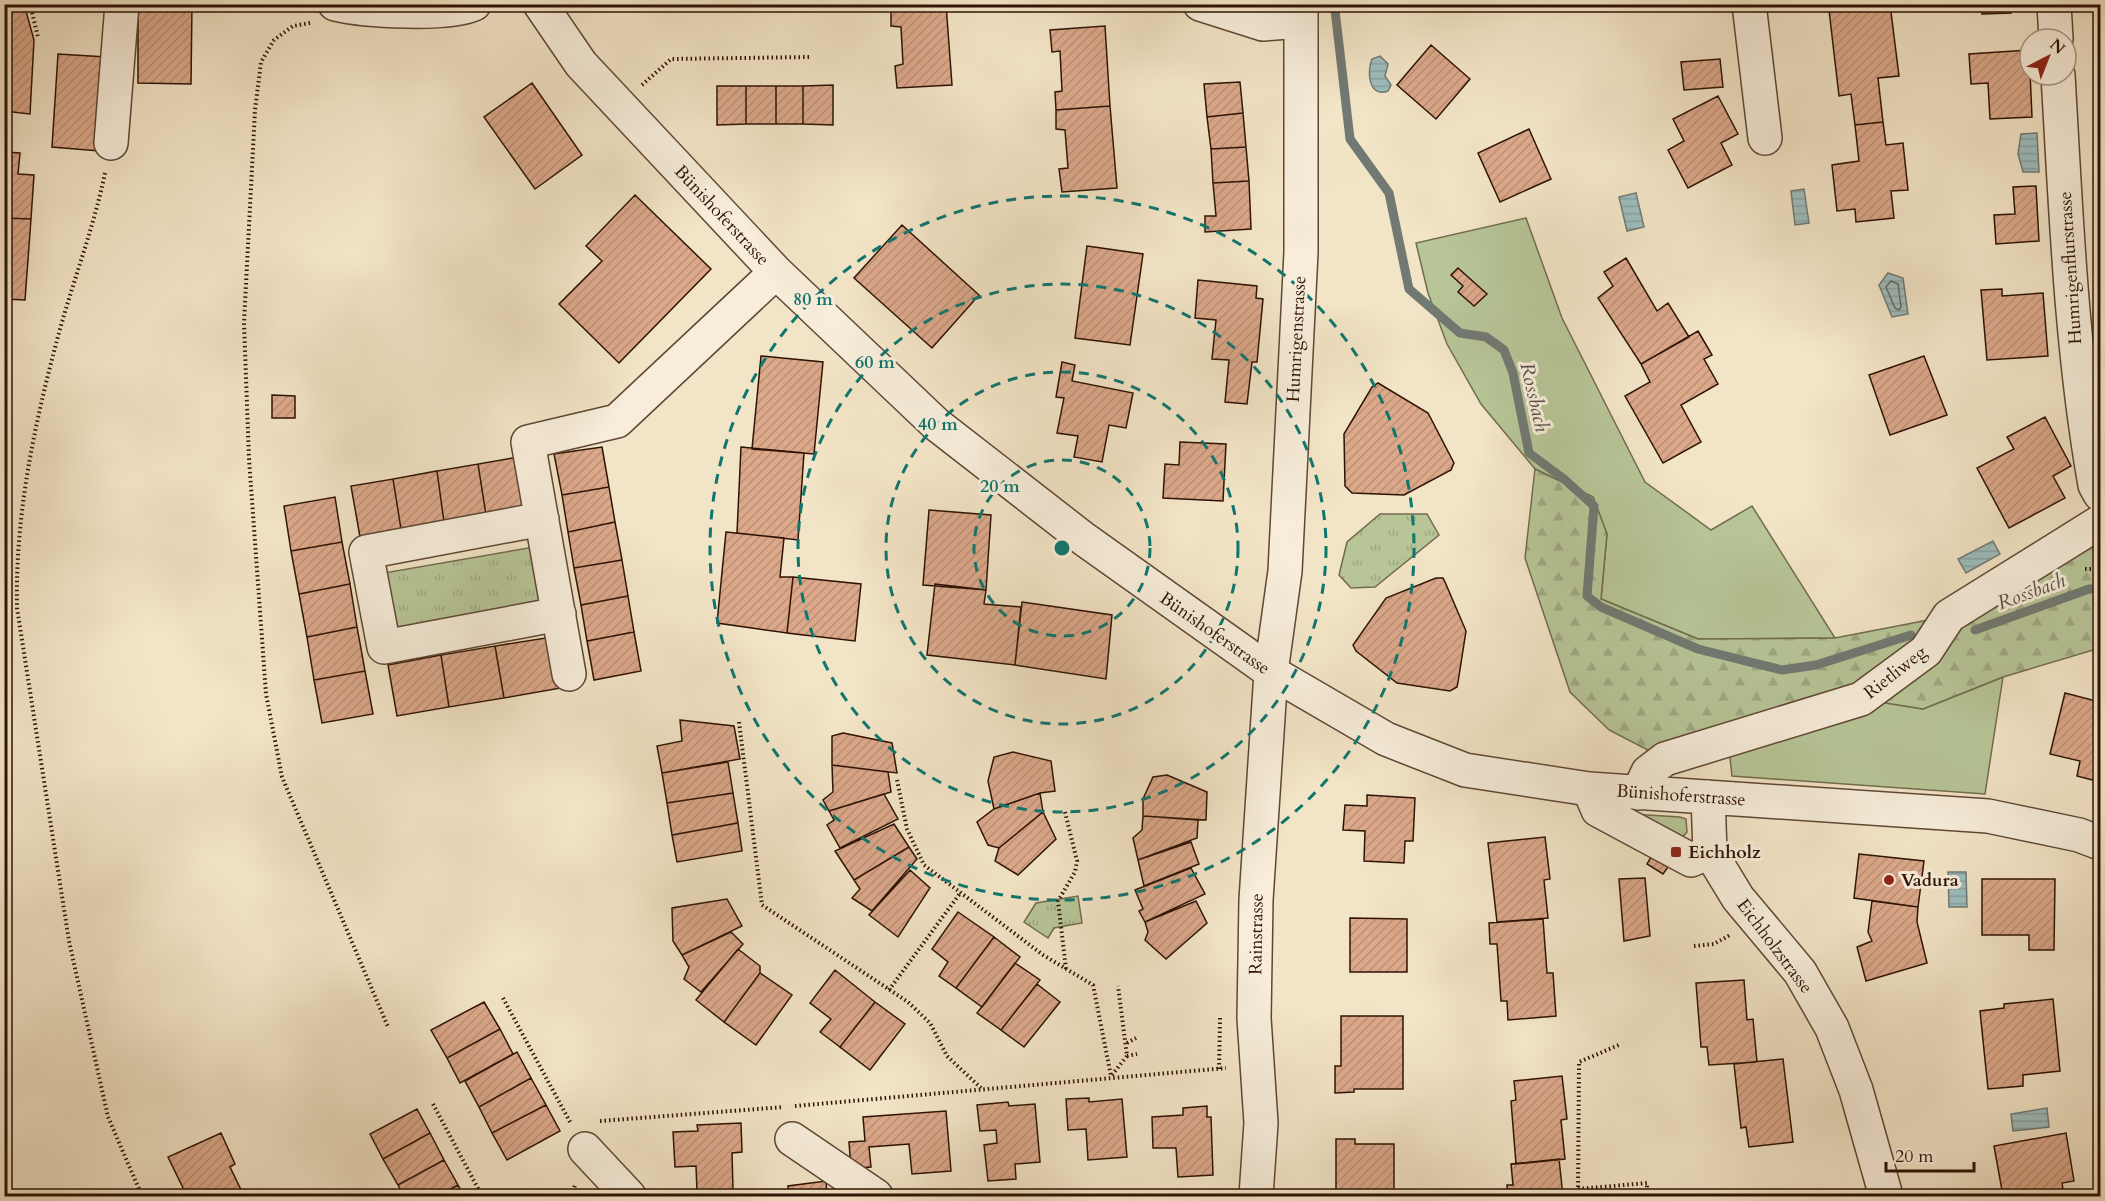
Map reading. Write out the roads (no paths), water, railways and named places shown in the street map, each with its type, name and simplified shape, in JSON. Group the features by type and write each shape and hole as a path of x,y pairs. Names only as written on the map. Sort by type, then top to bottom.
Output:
{"street":[{"path":"111,143 122,4"},
{"path":"325,13 454,9 474,4"},
{"name":"Bünishoferstrasse","path":"540,4 581,64 776,272 936,424 1084,539 1271,672 1386,740 1465,770 1594,799 1638,793 1988,816 2079,835 2100,843"},
{"path":"1200,4 1263,24 1300,13"},
{"path":"1749,4 1765,138"},
{"path":"2054,4 2055,27"},
{"name":"Humrigenstrasse","path":"1271,672 1285,571 1301,252 1300,13"},
{"name":"Humrigenflurstrasse","path":"2059,87 2074,337 2083,418 2095,485 2100,494"},
{"path":"569,674 528,442 617,421 776,272"},
{"path":"542,519 366,552 384,647 559,614"},
{"name":"Rietliweg","path":"1638,793 1648,772 1665,759 1861,699 1926,651 1949,616 2100,522"},
{"name":"Rainstrasse","path":"1256,1197 1261,1123 1254,1018 1256,900 1271,672"},
{"name":"Eichholzstrasse","path":"1708,797 1710,852 1738,898 1800,972 1832,1028 1856,1090 1886,1197"},
{"path":"1594,799 1691,860 1710,852"},
{"path":"792,1139 876,1197"},
{"path":"585,1149 630,1197"}],"water":[{"path":"1380,56 1388,64 1385,76 1391,85 1388,91 1381,92 1376,91 1373,87 1370,76 1372,59"},
{"path":"2037,133 2039,172 2023,172 2018,154 2021,134"},
{"path":"1804,189 1809,223 1795,225 1791,191"},
{"path":"1636,193 1644,227 1627,231 1619,197"},
{"path":"1888,273 1903,278 1908,314 1892,317 1879,285"},
{"path":"1993,541 2000,554 1966,573 1958,559"},
{"path":"1948,872 1966,872 1967,907 1949,907"},
{"path":"2047,1108 2049,1127 2013,1131 2011,1114"}],"waterway":[{"name":"Rossbach","path":"1335,10 1350,139 1389,193 1409,289 1460,333 1486,337 1504,350 1513,373 1529,453 1564,479 1594,506 1587,596 1601,607 1698,649 1782,670 1816,665 1911,635"},
{"name":"Rossbach","path":"1975,630 2089,589 2100,589"}],"place":[{"name":"Eichholz","path":"1676,852"},
{"name":"Vadura","path":"1889,880"}]}
